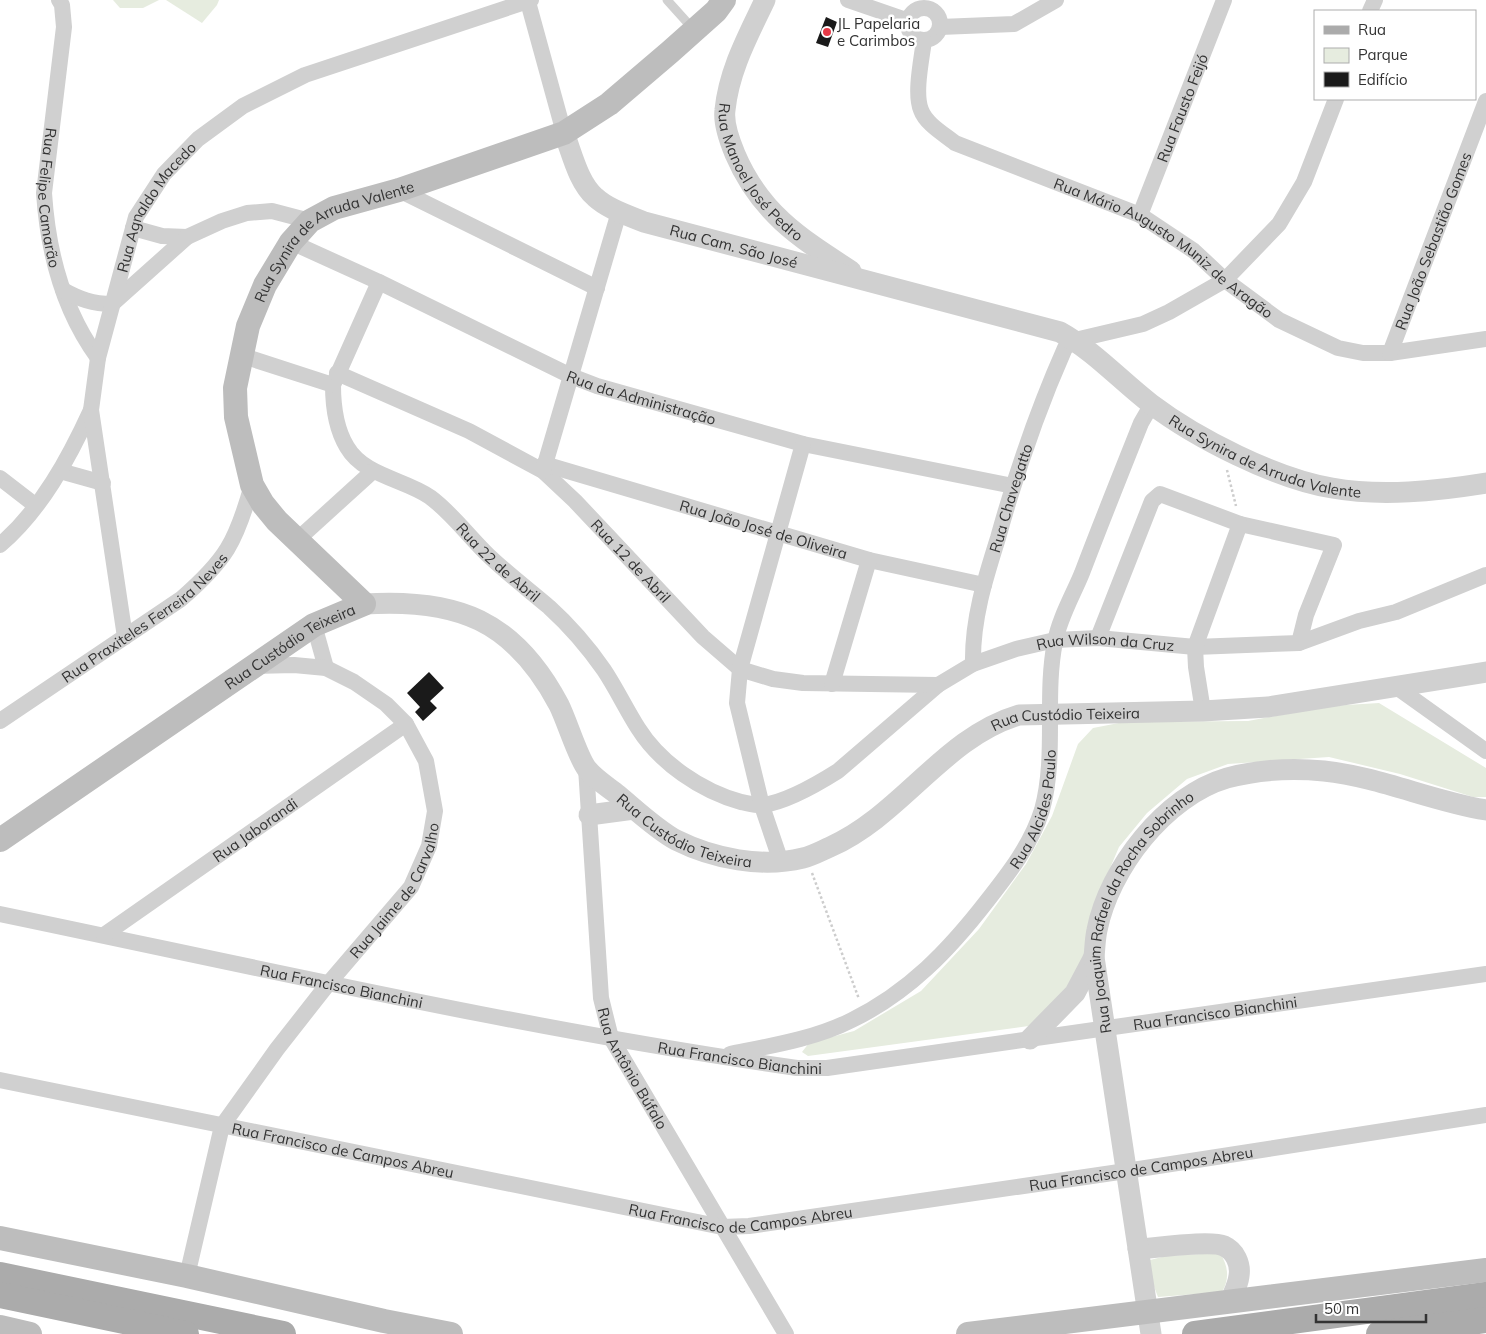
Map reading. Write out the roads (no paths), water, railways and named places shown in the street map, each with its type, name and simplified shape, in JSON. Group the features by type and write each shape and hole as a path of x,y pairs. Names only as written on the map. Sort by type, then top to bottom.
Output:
{"main road":[{"name":"Rua Synira de Arruda Valente","path":"364,604 297,540 263,504 252,485 236,417 235,388 240,354 248,326 265,284 291,242 310,221 334,208 399,190 564,133 609,104 720,5 740,0"},
{"name":"Rua Custódio Teixeira","path":"0,840 314,625 364,604"},
{"path":"0,1238 187,1276 384,1321 451,1334"},
{"path":"968,1334 1486,1270"},
{"path":"0,1276 284,1334"},
{"path":"0,1295 186,1334"},
{"path":"1194,1334 1231,1331 1486,1295"},
{"path":"1230,1302 1231,1331"},
{"path":"1379,1334 1486,1320"},
{"path":"0,1327 30,1334"}],"street":[{"name":"Rua Felipe Camarão","path":"59,0 62,5 64,27 44,193 53,258 71,316 98,358"},
{"name":"Rua Manoel José Pedro","path":"765,0 736,61 724,113 730,140 752,188 770,212 797,235 868,282"},
{"path":"848,0 909,22"},
{"path":"940,28 1014,24 1056,0"},
{"name":"Rua Fausto Feijó","path":"1140,215 1224,0"},
{"name":"Rua Cam. São José","path":"529,1 564,133 582,180 594,196 619,212 644,222 1060,332 1075,340"},
{"name":"Rua Agnaldo Macedo","path":"125,637 91,410 98,358 136,217 164,174 198,139 243,106 305,75 529,1"},
{"path":"928,4 936,13 940,28 934,36 924,40 919,39 910,32 909,22 917,10 928,4"},
{"name":"Rua Mário Augusto Muniz de Aragão","path":"924,40 918,96 921,111 931,124 955,143 1140,215 1194,251 1225,280 1279,320 1338,348 1363,353 1390,353 1486,339"},
{"path":"1075,340 1143,324 1169,312 1225,280 1279,224 1304,182 1336,100"},
{"name":"Rua João Sebastião Gomes","path":"1390,353 1486,101"},
{"path":"399,190 597,288"},
{"path":"63,290 80,299 96,304 112,304 187,237 222,221 247,213 272,211 310,221"},
{"path":"543,468 619,212"},
{"path":"133,228 162,236 187,237"},
{"path":"784,259 795,246 797,235"},
{"name":"Rua da Administração","path":"291,242 380,282 571,376 597,386 803,444 1013,486"},
{"name":"Rua 22 de Abril","path":"380,282 335,379 333,403 338,427 347,448 360,462 373,471 414,488 430,498 489,556 570,627 605,671 639,730 657,752 682,774 740,802 762,806"},
{"name":"Rua Synira de Arruda Valente","path":"1075,340 1152,404 1222,449 1298,480 1331,488 1376,493 1486,483"},
{"name":"Rua Chavegatto","path":"973,664 973,642 984,585 1013,486 1056,368 1065,348 1075,340"},
{"name":"Rua 12 de Abril","path":"240,354 335,379 469,430 543,468 703,637 740,669 773,679 832,684 938,686"},
{"name":"Rua Alcides Paulo","path":"718,1057 776,1045 852,1021 898,992 937,961 1007,876 1029,843 1042,809 1049,763 1050,679 1055,640 1141,424 1152,404"},
{"path":"0,545 12,534 35,506 60,471 91,410"},
{"path":"781,862 762,806 737,703 740,669 803,444"},
{"name":"Rua João José de Oliveira","path":"543,468 869,560 984,585"},
{"path":"60,471 103,483"},
{"path":"297,540 373,471"},
{"path":"0,478 35,506"},
{"name":"Rua Praxiteles Ferreira Neves","path":"0,721 181,599 207,577 226,553 241,525 252,485"},
{"path":"1098,638 1152,501 1156,496 1164,494 1240,524 1334,545 1306,615 1299,643"},
{"path":"1204,711 1196,667 1195,648 1240,524"},
{"path":"832,684 869,560"},
{"name":"Rua Wilson da Cruz","path":"762,806 810,787 838,770 938,686 973,664 1016,649 1055,640 1098,638 1195,648 1299,643 1359,621 1396,612 1486,575"},
{"name":"Rua Custódio Teixeira","path":"364,604 403,601 450,608 479,619 504,635 544,677 567,722 586,768 675,839 719,856 753,862 781,862 806,858 846,840 869,826 970,737 996,722 1018,715 1204,711 1268,707 1486,672"},
{"path":"314,625 326,668"},
{"name":"Rua Jaime de Carvalho","path":"187,1276 222,1126 277,1048 328,984 411,887 429,846 435,811 426,761 406,724 386,704 354,682 326,668 294,665 254,666"},
{"path":"1395,686 1486,751"},
{"name":"Rua Jaborandi","path":"104,935 406,724"},
{"name":"Rua Antônio Búfalo","path":"586,768 602,998 611,1038 786,1334"},
{"name":"Rua Joaquim Rafael da Rocha Sobrinho","path":"1151,1334 1094,957 1097,930 1111,889 1138,844 1164,815 1196,792 1226,778 1295,770 1325,771 1373,779 1486,810"},
{"path":"589,815 634,808"},
{"name":"Rua Francisco Bianchini","path":"0,914 328,984 611,1038 718,1057 797,1068 827,1068 1486,974"},
{"path":"1030,1039 1075,994 1094,957"},
{"name":"Rua Francisco de Campos Abreu","path":"0,1080 722,1227 749,1226 1126,1172 1486,1115"},
{"path":"1138,1249 1206,1244 1223,1245 1236,1257 1239,1267 1239,1278 1230,1302"}],"lane":[{"path":"667,0 694,30"}],"place":[{"name":"JL Papelaria e Carimbos","path":"827,32"}]}
